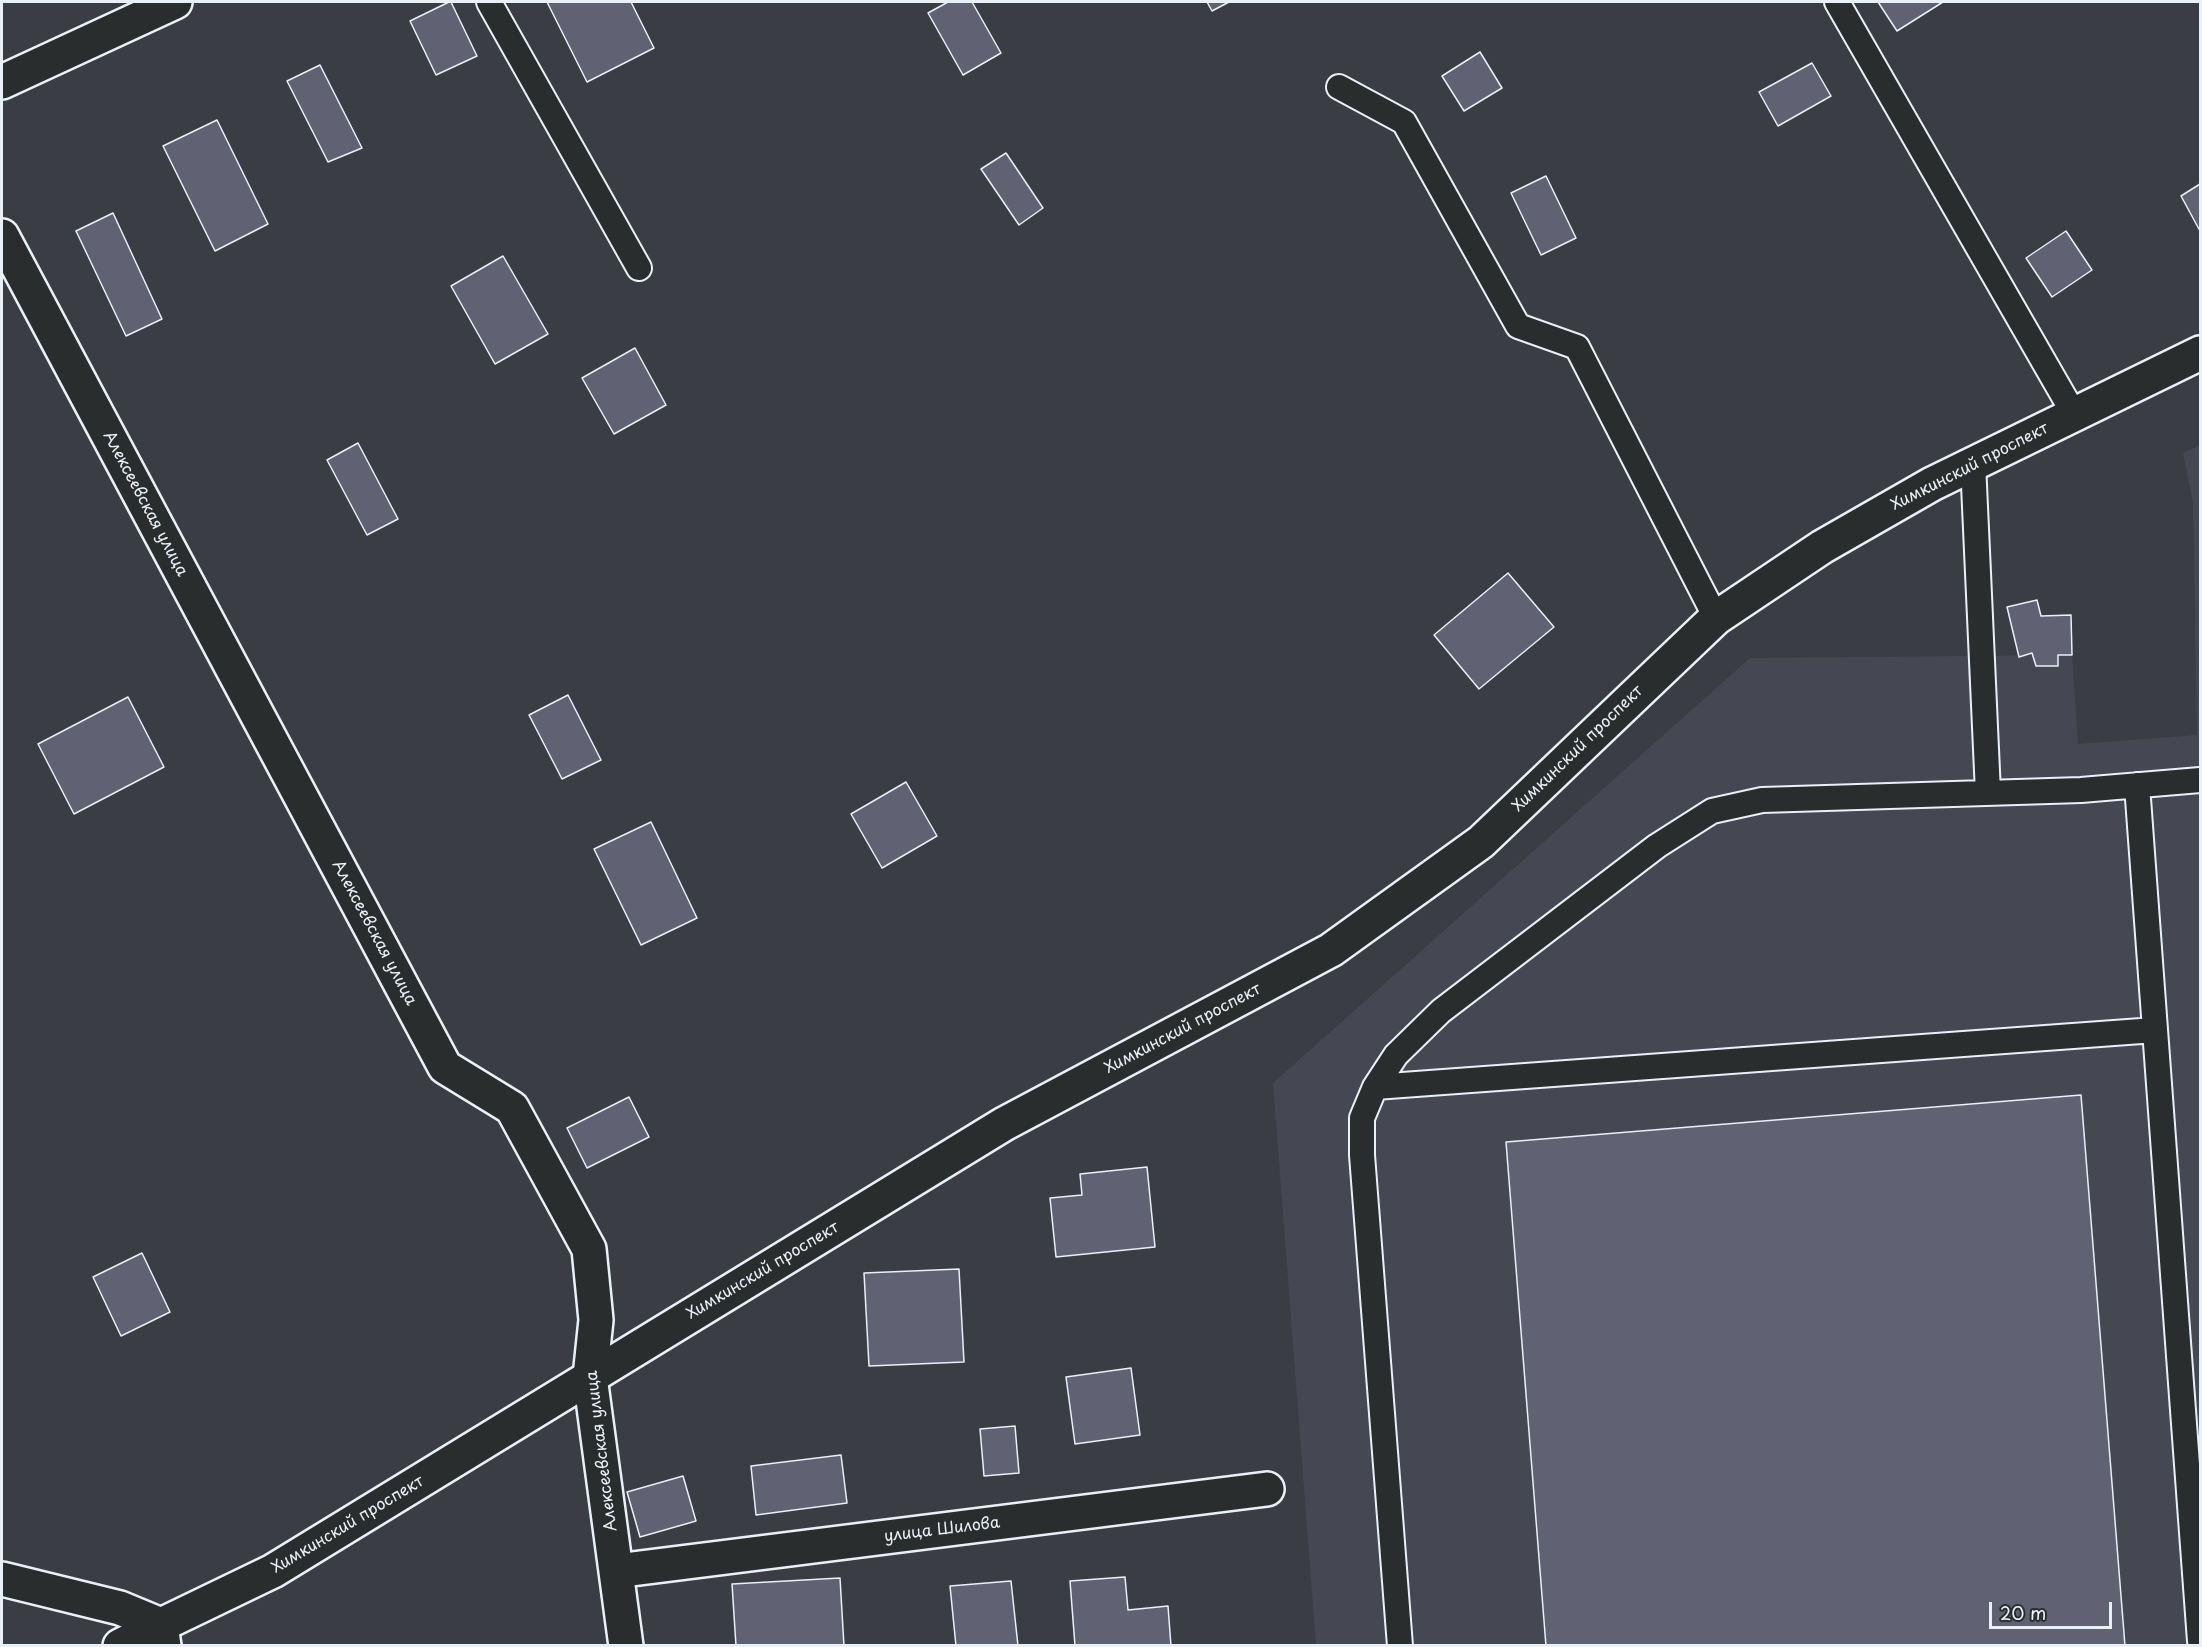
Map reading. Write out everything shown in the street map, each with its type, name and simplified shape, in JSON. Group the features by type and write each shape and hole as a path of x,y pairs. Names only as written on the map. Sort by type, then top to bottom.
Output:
{"street":[{"path":"2,82 175,2"},
{"name":"Алексеевская улица","path":"2,236 446,1067 512,1108 589,1249 596,1320 590,1377 626,1646"},
{"name":"Химкинский проспект","path":"120,1646 162,1635 273,1571 1004,1124 1331,950 1481,842 1716,618 1822,547 1932,484 2200,353"},
{"name":"улица Шилова","path":"616,1571 1267,1489"},
{"path":"2,1579 120,1608 162,1635"}],"lane":[{"path":"489,2 639,268"},
{"path":"1837,2 2074,414"},
{"path":"1339,87 1404,122 1518,326 1577,347 1716,618"},
{"path":"1973,463 1988,793"},
{"path":"1400,1646 1362,1155 1362,1118 1375,1087 1396,1055 1441,1011 1657,846 1712,811 1762,800 2080,790 2200,780"},
{"path":"2137,785 2200,1641"},
{"path":"1375,1087 2155,1030"}],"shaded area":[{"path":"2200,445 2200,1645 1316,1645 1273,1083 1750,658 2072,655 2078,744 2197,735 2193,503 2183,453"}],"building":[{"path":"449,2 477,56 436,75 410,21"},
{"path":"547,2 631,2 654,48 587,82"},
{"path":"948,2 972,2 1001,53 963,75 928,13"},
{"path":"1207,2 1229,2 1212,11"},
{"path":"1878,2 1943,2 1897,31"},
{"path":"1480,52 1502,88 1464,111 1442,76"},
{"path":"1812,63 1831,96 1778,126 1759,92"},
{"path":"320,65 362,148 328,162 287,81"},
{"path":"217,120 268,224 215,251 163,146"},
{"path":"1006,153 1043,208 1019,225 981,169"},
{"path":"1546,176 1576,238 1541,255 1511,193"},
{"path":"2200,184 2200,231 2181,196"},
{"path":"113,213 162,319 126,336 76,231"},
{"path":"2066,231 2092,270 2052,297 2026,258"},
{"path":"503,256 548,334 495,364 451,286"},
{"path":"635,348 666,405 614,434 582,378"},
{"path":"358,443 398,519 367,535 327,460"},
{"path":"1508,573 1554,627 1479,689 1434,635"},
{"path":"2037,600 2041,616 2071,615 2072,655 2058,655 2058,666 2036,666 2032,653 2019,657 2007,607"},
{"path":"568,695 601,760 562,779 529,715"},
{"path":"128,697 164,767 74,814 38,744"},
{"path":"906,782 937,836 882,868 851,814"},
{"path":"651,822 697,918 641,945 594,849"},
{"path":"2081,1095 2125,1646 1546,1646 1506,1142"},
{"path":"629,1097 649,1137 587,1168 567,1128"},
{"path":"1147,1167 1155,1247 1056,1257 1050,1198 1082,1195 1080,1174"},
{"path":"142,1253 170,1312 121,1336 93,1277"},
{"path":"959,1269 964,1362 869,1366 864,1273"},
{"path":"1131,1368 1140,1435 1075,1444 1066,1377"},
{"path":"1015,1426 1019,1473 984,1476 980,1429"},
{"path":"841,1455 847,1503 756,1515 751,1466"},
{"path":"683,1476 696,1521 640,1537 627,1492"},
{"path":"1125,1577 1128,1610 1168,1606 1171,1646 1075,1646 1070,1581"},
{"path":"840,1578 844,1646 736,1646 732,1584"},
{"path":"1011,1581 1018,1646 956,1646 950,1586"}]}
